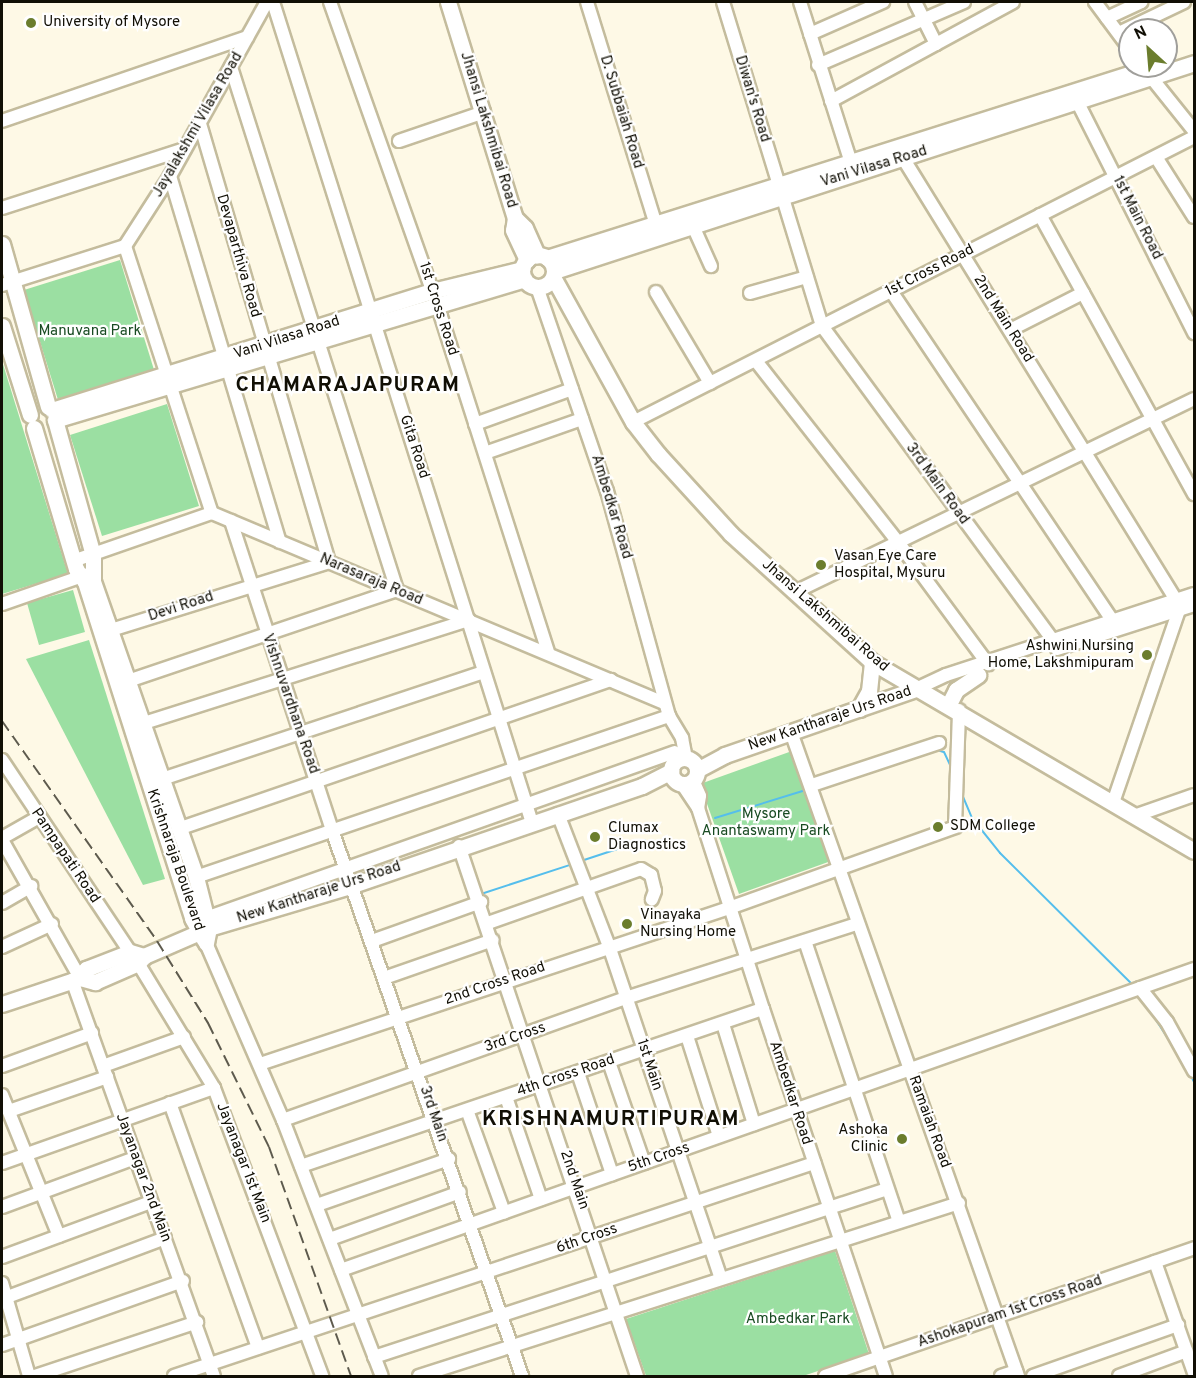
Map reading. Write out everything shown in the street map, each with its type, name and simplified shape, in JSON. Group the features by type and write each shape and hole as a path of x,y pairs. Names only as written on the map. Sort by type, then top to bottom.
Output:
{"main road":[{"name":"Jhansi Lakshmibai Road","path":"448,2 515,218 513,230 633,422 731,534 797,591 872,662 1114,800 1194,851"},
{"path":"1178,58 1194,52"},
{"name":"Vani Vilasa Road","path":"1178,65 1194,63"},
{"name":"Vani Vilasa Road","path":"52,412 170,382 435,297 693,226 851,163 1122,78"},
{"name":"Vani Vilasa Road","path":"538,270 655,222 903,158 1078,103 1131,78"},
{"name":"Krishnaraja Boulevard","path":"2,244 8,283 52,412 93,555 87,574 205,930"},
{"name":"Krishnaraja Boulevard","path":"2,326 73,561 93,582 196,877 205,930"},
{"path":"38,406 52,412 46,430 32,421 38,406"},
{"path":"859,709 869,691 872,662"},
{"path":"954,707 956,690 983,670"},
{"name":"New Kantharaje Urs Road","path":"76,979 95,982 137,957 205,930 353,885 459,846 642,786 683,768 916,689"},
{"path":"2,1004 76,979"}],"street":[{"name":"Jayalakshmi Vilasa Road","path":"125,246 170,176 267,2"},
{"name":"Gita Road","path":"273,2 532,823"},
{"name":"1st Cross Road","path":"330,2 435,297 549,654"},
{"name":"D. Subbaiah Road","path":"587,2 655,222"},
{"name":"Diwan's Road","path":"723,2 807,277"},
{"path":"810,34 883,2"},
{"path":"915,2 936,44"},
{"path":"818,65 964,2"},
{"path":"831,101 1013,2"},
{"path":"1097,2 1118,32"},
{"path":"1107,18 1140,2"},
{"path":"1149,18 1181,2"},
{"path":"803,3 818,65 851,163"},
{"path":"2,121 247,37"},
{"path":"128,681 397,590 231,67"},
{"path":"1154,78 1194,131"},
{"name":"1st Main Road","path":"1078,103 1194,333"},
{"path":"399,141 484,112"},
{"name":"Devaparthiva Road","path":"200,123 265,352 329,562"},
{"name":"1st Cross Road","path":"633,422 1194,137"},
{"path":"2,208 185,149"},
{"name":"2nd Main Road","path":"903,158 1178,605"},
{"path":"1156,158 1194,217"},
{"path":"170,176 280,542"},
{"path":"1040,215 1194,494"},
{"path":"693,226 711,266"},
{"path":"8,283 125,246 212,513 73,561"},
{"name":"Ambedkar Road","path":"538,270 572,389 610,502 665,703 674,730 682,738 683,768 700,796 698,808 886,1377"},
{"path":"750,293 807,277"},
{"name":"3rd Main Road","path":"807,277 822,326 1054,642"},
{"path":"891,291 1113,621"},
{"path":"656,292 710,383"},
{"path":"1010,330 1083,292"},
{"path":"756,361 898,542 983,670"},
{"path":"475,424 572,389"},
{"path":"797,591 1021,483 1084,449 1194,399"},
{"path":"484,453 582,418"},
{"name":"Narasaraja Road","path":"212,513 665,703"},
{"name":"Vishnuvardhana Road","path":"231,521 300,735 353,885"},
{"name":"Devi Road","path":"111,630 250,584 329,562"},
{"path":"2,604 87,574"},
{"path":"983,670 1178,605 1194,594"},
{"path":"983,670 1113,621 1178,605 1194,604"},
{"path":"1114,800 1178,605"},
{"path":"144,723 469,620"},
{"name":"New Kantharaje Urs Road","path":"916,689 935,682 949,683 983,670"},
{"path":"162,779 484,672"},
{"path":"178,829 611,680"},
{"name":"2nd Cross Road","path":"260,1064 507,979 732,907 955,827 954,707"},
{"path":"196,877 669,716"},
{"name":"Ramaiah Road","path":"791,732 817,798 857,924 959,1203 1017,1374"},
{"path":"810,781 939,743"},
{"name":"Pampapati Road","path":"2,760 5,774 39,817 137,957"},
{"path":"382,1377 317,1205 205,930 347,870 525,806 683,768"},
{"path":"1137,815 1194,795"},
{"name":"1st Main","path":"558,814 609,946 721,1278"},
{"path":"2,839 39,817"},
{"name":"Jayanagar 2nd Main","path":"2,839 52,924 76,979 121,1120 183,1281 212,1370"},
{"name":"2nd Main","path":"459,846 507,979 616,1311"},
{"path":"488,923 588,891 641,869 651,875 655,891 652,898"},
{"name":"3rd Main","path":"353,885 522,1377"},
{"path":"2,903 31,886"},
{"path":"372,941 481,902"},
{"path":"2,946 52,924"},
{"name":"3rd Cross","path":"283,1120 626,998 747,957 857,924"},
{"path":"384,978 493,940"},
{"path":"805,941 899,1222"},
{"name":"Jayanagar 1st Main","path":"137,957 214,1088 322,1377"},
{"name":"5th Cross","path":"341,1270 1194,969"},
{"path":"1143,987 1167,1022 1194,1071"},
{"name":"4th Cross Road","path":"301,1166 763,1010"},
{"path":"723,1024 754,1124"},
{"path":"2,1066 92,1034"},
{"path":"687,1036 719,1136"},
{"path":"9,1111 184,1037"},
{"path":"609,1062 644,1163"},
{"path":"578,1073 612,1174"},
{"path":"2,1163 214,1088"},
{"path":"2,1095 59,1236"},
{"path":"506,1096 541,1199"},
{"path":"170,1102 258,1348"},
{"path":"467,1110 504,1212"},
{"path":"2,1207 135,1158"},
{"path":"317,1205 449,1159"},
{"name":"6th Cross","path":"174,1377 212,1370 258,1348 305,1331 488,1273 814,1163"},
{"path":"374,1357 828,1206 887,1189"},
{"path":"330,1239 460,1192"},
{"path":"2,1257 151,1202"},
{"path":"419,1377 616,1311 959,1203"},
{"path":"4,1298 165,1238"},
{"name":"Ashokapuram 1st Cross Road","path":"825,1377 1194,1248"},
{"path":"1155,1262 1194,1373"},
{"path":"2,1345 183,1281"},
{"path":"2,1283 4,1298 19,1338 29,1377"},
{"path":"616,1311 637,1377"},
{"path":"35,1377 197,1322"},
{"path":"1033,1377 1178,1325"},
{"path":"1119,1377 1187,1352"},
{"path":"1001,1377 1017,1374"}],"green space":[{"name":"Manuvana Park","path":"120,260 155,373 59,403 24,290"},
{"path":"2,361 68,574 2,594"},
{"path":"167,404 199,506 102,536 70,435"},
{"path":"73,590 85,632 39,645 27,603"},
{"path":"89,640 165,879 143,885 26,659"},
{"name":"Mysore Anantaswamy Park","path":"792,751 831,861 739,894 700,784"},
{"name":"Ambedkar Park","path":"835,1251 869,1354 803,1376 646,1376 626,1319"}],"waterway":[{"path":"934,749 944,752 951,767"},
{"path":"715,818 806,790"},
{"path":"961,792 972,818 1000,853 1134,986"},
{"path":"581,861 645,840"},
{"path":"481,894 573,864"},
{"path":"1147,1006 1178,1054"},
{"path":"1190,1074 1194,1082"}],"railway":[{"path":"2,721 157,941 208,1023 269,1147 351,1376"}],"place":[{"name":"University of Mysore","path":"31,23"},
{"name":"Vasan Eye Care Hospital, Mysuru","path":"821,565"},
{"name":"Ashwini Nursing Home, Lakshmipuram","path":"1147,655"},
{"name":"SDM College","path":"938,827"},
{"name":"Clumax Diagnostics","path":"595,837"},
{"name":"Vinayaka Nursing Home","path":"627,924"},
{"name":"Ashoka Clinic","path":"902,1139"}],"district":[{"name":"CHAMARAJAPURAM","path":"348,386"},
{"name":"KRISHNAMURTIPURAM","path":"611,1120"}]}
